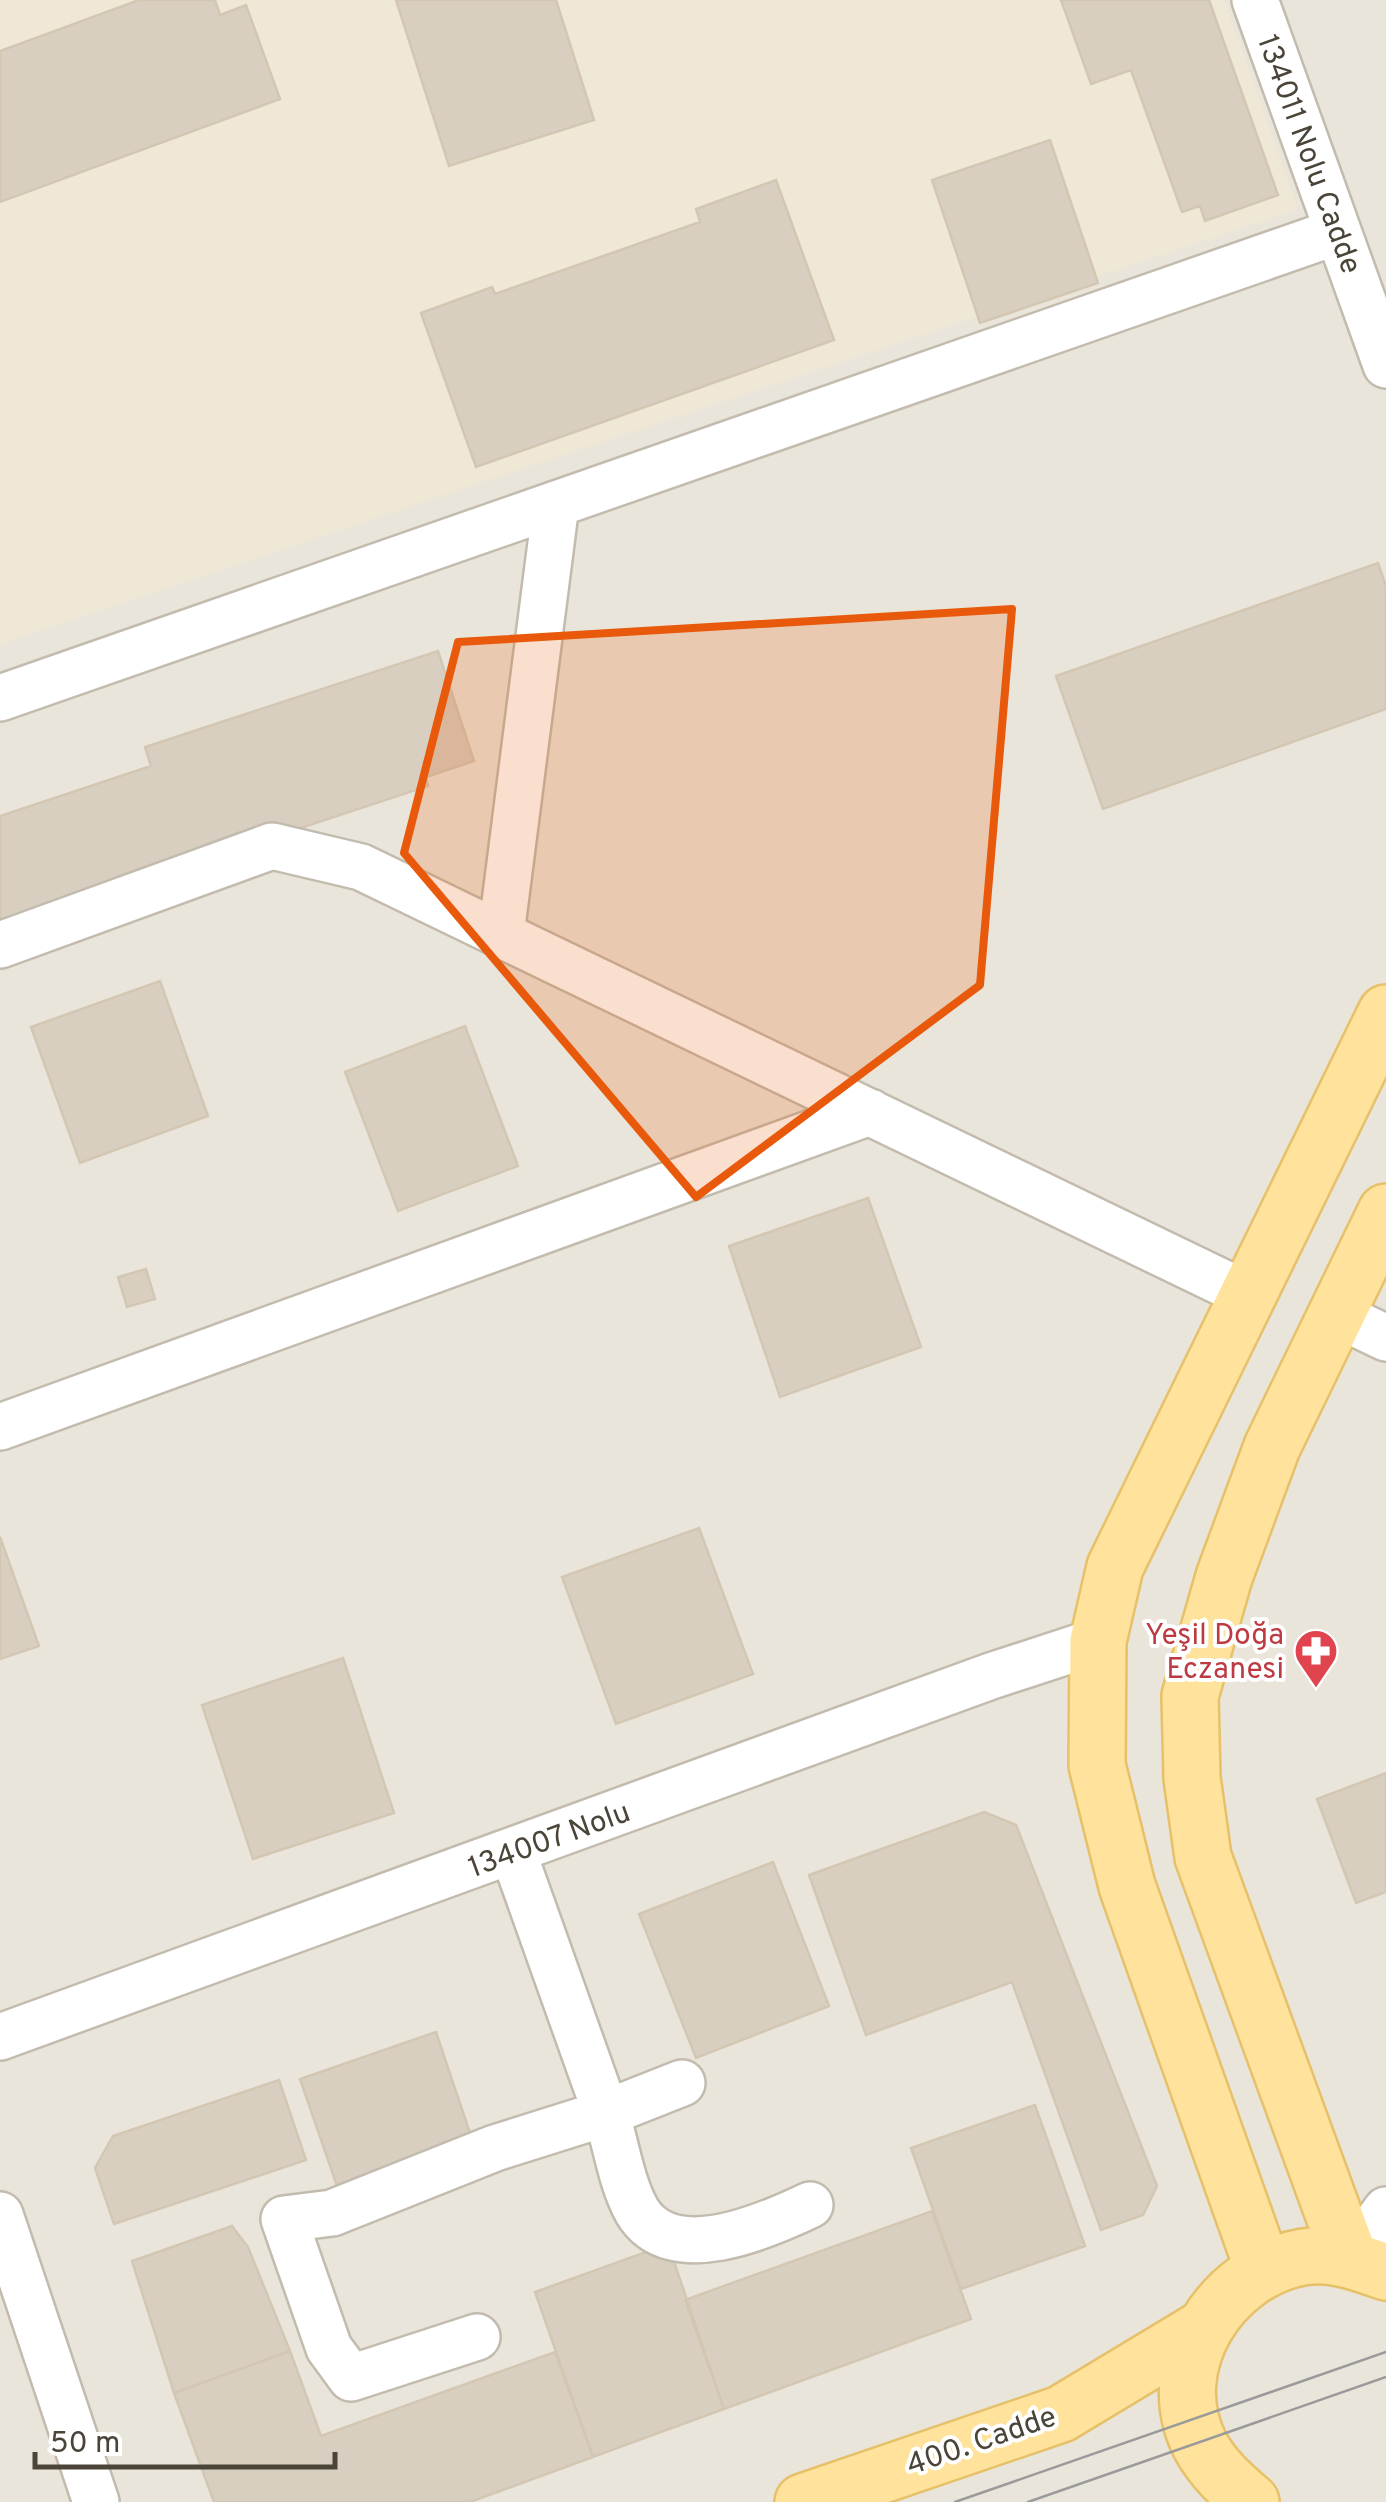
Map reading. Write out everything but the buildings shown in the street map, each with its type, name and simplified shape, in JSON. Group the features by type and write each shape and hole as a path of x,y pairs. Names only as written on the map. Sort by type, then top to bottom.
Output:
{"main road":[{"path":"1264,2269 1127,1886 1097,1765 1098,1641 1115,1567 1386,1014"},
{"path":"1368,2266 1203,1857 1192,1778 1190,1696 1224,1577 1272,1447 1386,1212"},
{"path":"1251,2502 1221,2476 1199,2442 1189,2406 1190,2366 1202,2329 1243,2281 1264,2269 1306,2256 1368,2266"},
{"name":"400. Cadde","path":"804,2502 1061,2414 1202,2329"}],"street":[{"name":"134011 Nolu Cadde","path":"1254,0 1386,364"},
{"path":"0,698 1336,232"},
{"path":"500,934 556,504"},
{"path":"0,946 272,846 361,867 1248,1295"},
{"path":"0,1427 870,1112"},
{"path":"1336,1314 1386,1338"},
{"name":"134007 Nolu","path":"0,2037 990,1676 1098,1641"},
{"path":"514,1852 638,2212 658,2228 694,2243 766,2226 810,2206"},
{"path":"477,2337 351,2378 329,2348 284,2219 332,2213 495,2148 606,2113 682,2083"},
{"path":"1368,2266 1386,2210"},
{"path":"0,2215 96,2502"}],"highlighted area":[{"path":"1012,609 980,985 696,1197 404,853 458,642"}],"shaded area":[{"path":"0,0 1386,0 1386,2502 0,2502"},
{"path":"0,0 1224,0 1298,209 0,644"}],"tram line":[{"path":"955,2502 1386,2352"},
{"path":"1028,2502 1386,2377"}],"place":[{"name":"Yeşil Doğa Eczanesi","path":"1316,1689"}]}
